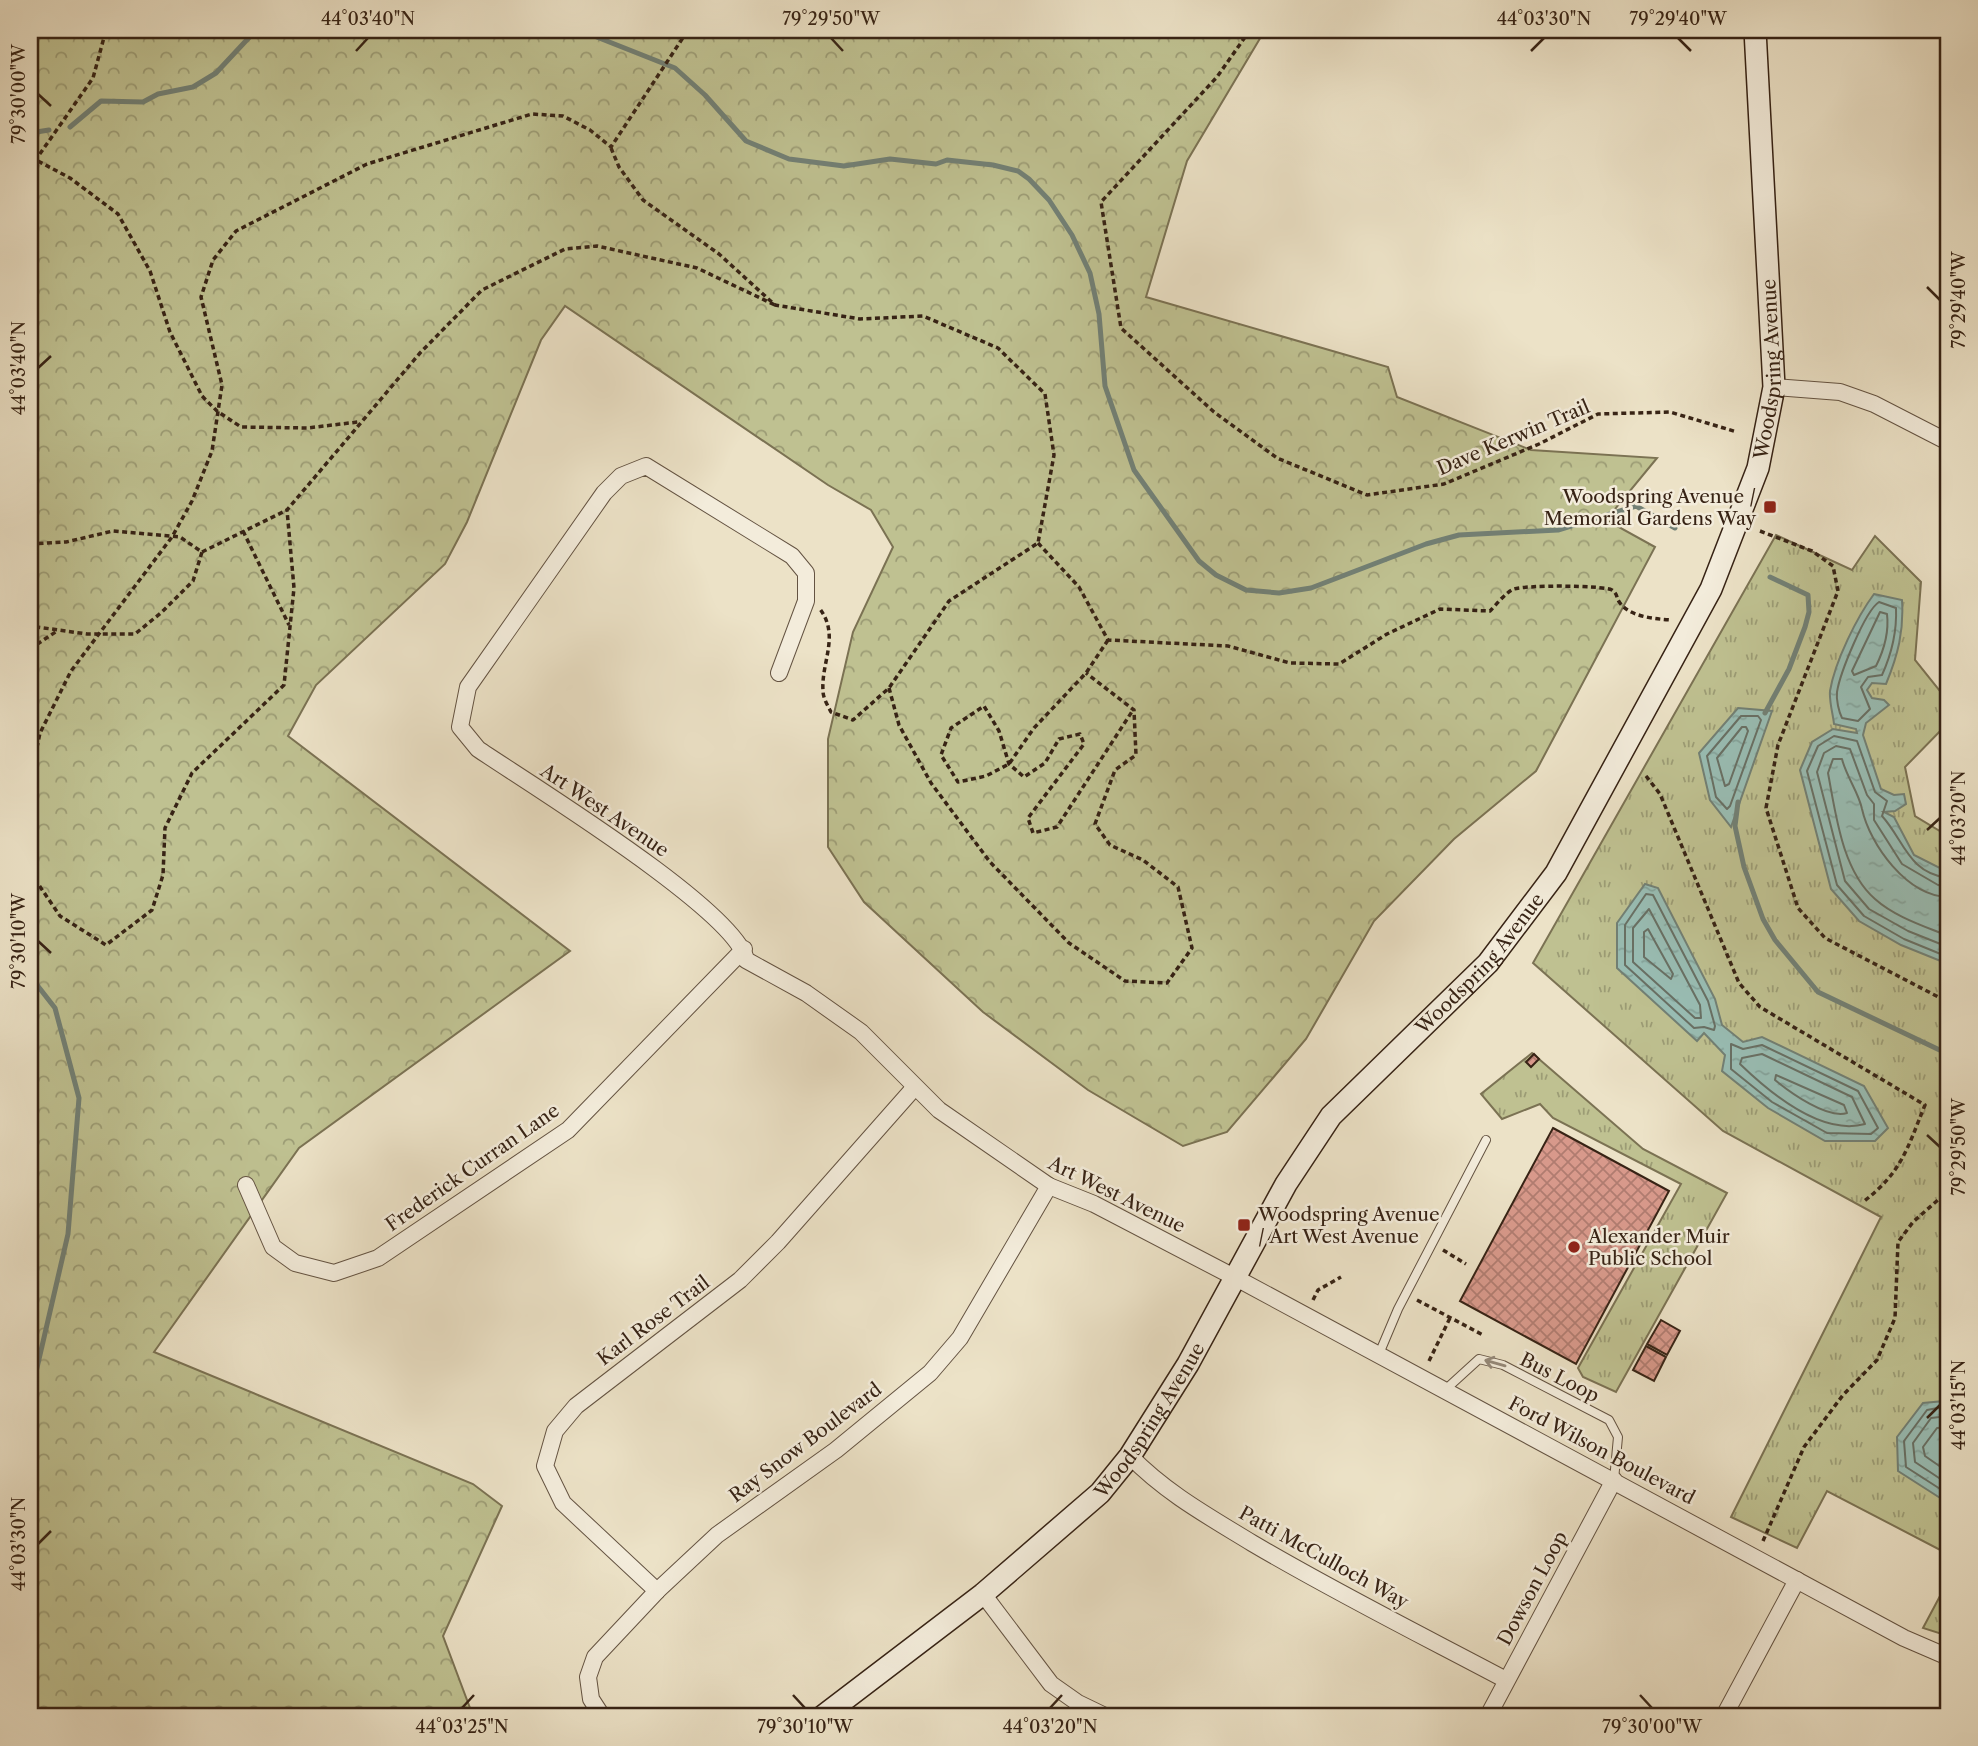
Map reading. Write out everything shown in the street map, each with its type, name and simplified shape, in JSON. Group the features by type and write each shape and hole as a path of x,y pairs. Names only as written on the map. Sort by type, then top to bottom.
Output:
{"street":[{"name":"Woodspring Avenue","path":"823,1716 983,1594 1100,1493 1130,1456 1188,1364 1286,1184 1331,1116 1488,963 1556,873 1711,589 1758,468 1774,387 1755,30"},
{"path":"1774,387 1840,392 1874,404 1948,442"},
{"name":"Art West Avenue","path":"779,673 806,601 806,573 792,556 646,466 621,476 604,494 468,687 460,727 478,749 678,886 721,920 744,949 746,960 806,993 861,1032 898,1066 914,1088 984,1143 1049,1186 1094,1204 1236,1278"},
{"name":"Frederick Curran Lane","path":"246,1185 273,1247 295,1263 334,1273 378,1258 568,1130 744,949"},
{"name":"Karl Rose Trail","path":"657,1591 563,1503 545,1466 555,1431 576,1406 740,1280 778,1242 914,1088"},
{"name":"Ray Snow Boulevard","path":"602,1716 591,1699 588,1677 595,1657 657,1591 717,1535 836,1450 930,1373 967,1327 1049,1186"},
{"name":"Ford Wilson Boulevard","path":"1236,1278 1904,1639 1948,1657"},
{"name":"Patti McCulloch Way","path":"1130,1456 1155,1482 1256,1545 1506,1681"},
{"name":"Dowson Loop","path":"1488,1716 1614,1480"},
{"path":"1724,1716 1797,1580"},
{"path":"983,1594 1051,1684 1077,1703 1105,1716"}],"lane":[{"path":"1379,1354 1398,1309 1486,1140"},
{"name":"Bus Loop","path":"1445,1390 1479,1359 1503,1365 1609,1420 1618,1437 1614,1480"}],"path":[{"path":"30,168 38,161 93,78 106,30"},
{"path":"611,147 688,30"},
{"name":"Dave Kerwin Trail","path":"1250,30 1217,77 1101,202 1121,328 1214,412 1277,458 1367,495 1444,484 1539,444 1598,414 1670,412 1737,432"},
{"path":"30,780 40,733 71,671 172,537 192,501 212,451 222,385 201,297 212,260 236,230 367,164 532,114 563,116 590,130 611,147 619,167 643,200 719,254 775,305"},
{"path":"38,161 70,178 118,214 150,271 180,354 202,396 217,411 241,427 307,428 360,422"},
{"path":"30,626 99,634 135,634 192,581 202,552 287,510 419,353 482,290 565,249 597,246 697,268 775,305 860,319 923,316 998,348 1045,394 1054,455 1038,543 950,601 889,688 853,720 831,712 822,693 830,641 828,619 820,608 806,601"},
{"path":"30,872 60,916 106,945 152,910 163,875 165,828 192,773 284,685 294,589 287,510"},
{"path":"30,544 66,542 113,531 180,537 202,552"},
{"path":"243,531 290,627"},
{"path":"1760,531 1812,551 1833,566 1838,591 1778,746 1766,808 1798,908 1825,938 1948,1002"},
{"path":"1038,543 1079,587 1108,640"},
{"path":"1108,640 1143,644 1228,646 1290,663 1339,664 1387,635 1440,609 1490,611 1513,589 1575,584 1609,589 1616,593 1620,603 1630,611 1653,619 1671,620"},
{"path":"30,649 59,630"},
{"path":"1108,640 1086,673 1034,728 1009,764 986,776 958,782 941,755 951,728 985,706 999,731 1009,764 1024,777 1045,763 1059,739 1080,734 1084,744 1028,818 1033,833 1058,827 1133,710"},
{"path":"889,688 899,725 931,783 990,862 1069,943 1125,981 1167,982 1192,948 1178,887 1143,860 1110,845 1095,824 1115,770 1136,755 1133,710 1086,673"},
{"path":"1646,776 1660,794 1739,983 1760,1007 1924,1105 1899,1168 1885,1185 1863,1202"},
{"path":"1763,1541 1804,1447 1843,1395 1877,1360 1895,1318 1898,1242 1913,1222 1948,1191"},
{"path":"1432,1244 1466,1264"},
{"path":"1312,1300 1318,1290 1341,1277"},
{"path":"1417,1300 1483,1335"},
{"path":"1429,1361 1450,1318"}],"green space":[{"path":"30,30 1265,30 1187,161 1146,297 1388,367 1397,397 1531,450 1657,458 1606,520 1655,547 1536,771 1454,839 1374,921 1306,1039 1227,1132 1183,1146 1088,1090 983,1012 864,902 828,847 828,739 853,632 893,547 871,510 828,485 565,306 541,340 467,522 445,564 316,685 288,736 570,951 299,1148 154,1352 473,1484 502,1506 443,1636 473,1716 30,1716"},
{"path":"1776,535 1852,570 1875,536 1921,582 1915,660 1948,701 1948,723 1905,767 1915,816 1948,836 1948,1554 1827,1491 1797,1548 1731,1517 1881,1217 1723,1131 1533,963"},
{"path":"1532,1053 1643,1149 1727,1193 1616,1392 1583,1377 1578,1368 1681,1184 1553,1118 1540,1104 1502,1119 1481,1094"},
{"path":"1948,1581 1948,1636 1923,1628"}],"water":[{"path":"1874,594 1902,600 1902,622 1897,653 1886,684 1872,683 1867,690 1872,698 1884,700 1889,705 1866,723 1863,735 1881,789 1894,795 1904,794 1906,804 1895,811 1884,812 1894,817 1914,855 1948,872 1948,964 1901,945 1859,921 1831,889 1800,770 1812,742 1833,729 1857,733 1856,729 1834,724 1830,691 1848,640"},
{"path":"1738,708 1772,711 1731,827 1710,800 1699,753"},
{"path":"1645,884 1658,888 1715,999 1722,1025 1743,1042 1762,1037 1864,1086 1888,1128 1875,1141 1825,1141 1768,1108 1722,1071 1725,1055 1704,1033 1697,1041 1617,968 1617,923"},
{"path":"1948,1387 1948,1503 1898,1471 1897,1437 1923,1403 1944,1401"}],"building":[{"path":"1534,1054 1539,1059 1531,1067 1526,1062"},
{"path":"1553,1128 1669,1191 1576,1364 1460,1301"},
{"path":"1661,1320 1680,1331 1667,1355 1647,1344"},
{"path":"1646,1346 1666,1357 1654,1381 1633,1370"}],"waterway":[{"path":"70,127 101,101 143,102 158,94 193,87 216,73 256,30"},
{"path":"579,30 675,68 705,95 746,141 789,159 844,166 890,159 936,164 947,160 993,165 1018,171 1029,179 1049,200 1072,235 1090,273 1099,314 1105,386 1134,470 1199,561 1216,575 1246,590 1279,593 1311,588 1426,544 1459,535 1558,530 1636,506 1675,528"},
{"path":"30,133 49,130"},
{"path":"1765,713 1789,669 1809,612 1808,595 1770,577"},
{"path":"1738,802 1735,826 1744,867 1763,919 1775,940 1818,992 1948,1054"},
{"path":"30,976 55,1008 79,1098 68,1234 30,1398"}],"place":[{"name":"Woodspring Avenue / Memorial Gardens Way","path":"1770,507"},
{"name":"Woodspring Avenue / Art West Avenue","path":"1244,1225"},
{"name":"Alexander Muir Public School","path":"1574,1247"}]}
